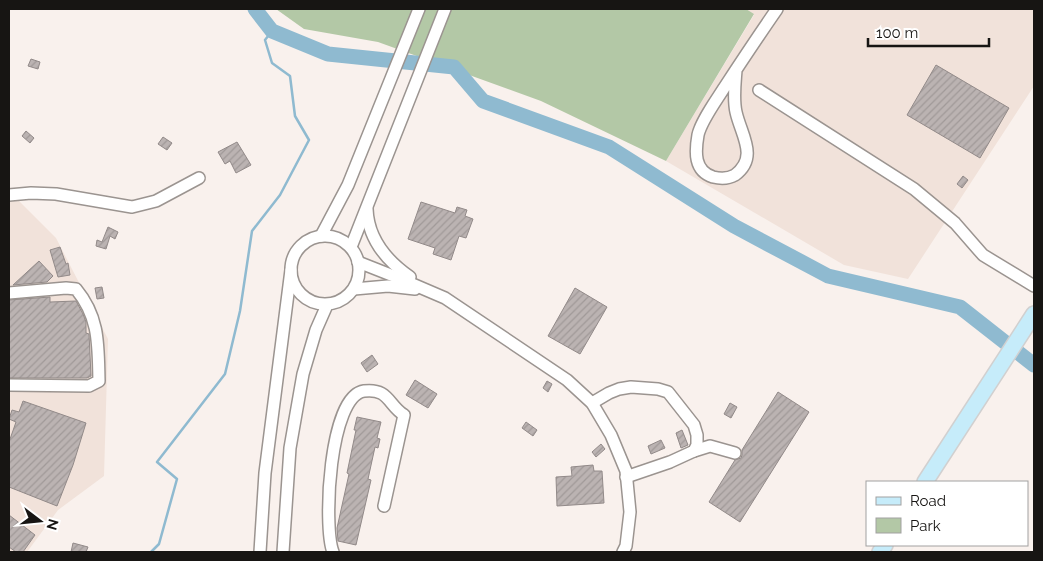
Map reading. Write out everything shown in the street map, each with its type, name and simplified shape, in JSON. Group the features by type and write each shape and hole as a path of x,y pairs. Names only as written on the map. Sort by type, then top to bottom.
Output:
{"main road":[{"path":"926,481 1030,320"}],"street":[{"path":"320,236 348,185 419,9"},
{"path":"351,247 445,9"},
{"path":"736,70 736,112 748,151 746,164 739,172 732,177 723,179 702,171 696,159 699,134 713,105 776,9"},
{"path":"759,90 914,189 954,223 983,255 1034,286"},
{"path":"9,195 31,193 56,194 132,207 156,201 199,178"},
{"path":"366,207 374,240 392,264 427,290"},
{"path":"260,552 265,473 292,260 296,251 311,239 320,236 332,236 342,240 351,247 358,262 359,278 347,297 338,303 316,304 305,299 297,291 292,281 291,270"},
{"path":"358,262 445,298 567,380 592,404 611,435 626,471 630,512 626,546 623,552"},
{"path":"354,288 388,286 427,290"},
{"path":"9,293 66,288 76,289 86,301 98,337 99,381 90,386 9,386"},
{"path":"283,552 291,439 303,374 316,330 327,305"},
{"path":"592,404 609,393 631,387 658,389 668,392 694,425 698,444 694,451"},
{"path":"333,552 328,522 334,446 346,407 356,393 363,391 378,392 388,397 404,415 384,506"},
{"path":"626,477 656,468 710,446 735,453"}],"shaded area":[{"path":"746,9 1034,9 1034,86 908,279 844,265 666,161 754,15"},
{"path":"9,191 56,238 108,339 104,476 58,510 27,552 9,552"}],"green space":[{"path":"276,9 746,9 754,14 666,161 541,101 378,42 304,29"}],"building":[{"path":"31,59 40,62 38,69 28,66"},
{"path":"936,65 1009,108 980,158 907,115"},
{"path":"26,131 34,138 30,143 22,136"},
{"path":"163,137 172,143 167,150 158,144"},
{"path":"237,142 251,165 236,173 230,161 225,164 218,152"},
{"path":"963,176 968,180 962,188 957,184"},
{"path":"421,202 455,213 457,207 467,210 465,216 473,219 466,238 459,236 451,260 433,254 435,248 408,239"},
{"path":"108,227 118,232 115,239 110,236 106,249 96,246 97,240 102,242"},
{"path":"60,247 66,264 68,263 70,275 58,277 50,250"},
{"path":"39,261 53,276 47,282 13,285"},
{"path":"102,287 104,298 97,299 95,288"},
{"path":"575,288 607,307 580,354 548,336"},
{"path":"50,297 50,302 76,301 83,314 86,322 86,333 89,334 91,376 87,378 9,378 9,300"},
{"path":"372,355 378,364 367,372 361,363"},
{"path":"415,380 437,394 428,408 406,395"},
{"path":"547,381 552,384 548,392 543,388"},
{"path":"778,392 809,412 740,522 709,502 735,460 741,458 742,450"},
{"path":"23,401 86,423 73,465 57,506 9,487 9,442 16,422 9,419 12,410 19,412"},
{"path":"730,403 737,407 731,418 724,414"},
{"path":"357,417 381,422 377,438 380,439 378,448 375,447 368,479 371,480 356,545 338,541 337,528 349,474 347,473"},
{"path":"526,422 537,430 533,436 522,428"},
{"path":"682,430 688,445 681,448 676,433"},
{"path":"661,440 665,448 651,454 648,446"},
{"path":"601,444 605,449 596,457 592,452"},
{"path":"593,465 594,471 602,471 604,503 557,506 556,477 572,476 571,467"},
{"path":"9,515 35,535 23,552 16,552 9,547"},
{"path":"73,543 88,547 86,552 71,552"}],"waterway":[{"path":"255,9 272,31 328,54 454,67 483,101 609,147 734,226 828,276 960,307 1034,365"},
{"path":"151,552 159,544 177,479 157,462 225,374 240,311 252,231 280,195 309,140 295,116 290,76 272,63 265,40 272,31"}]}
